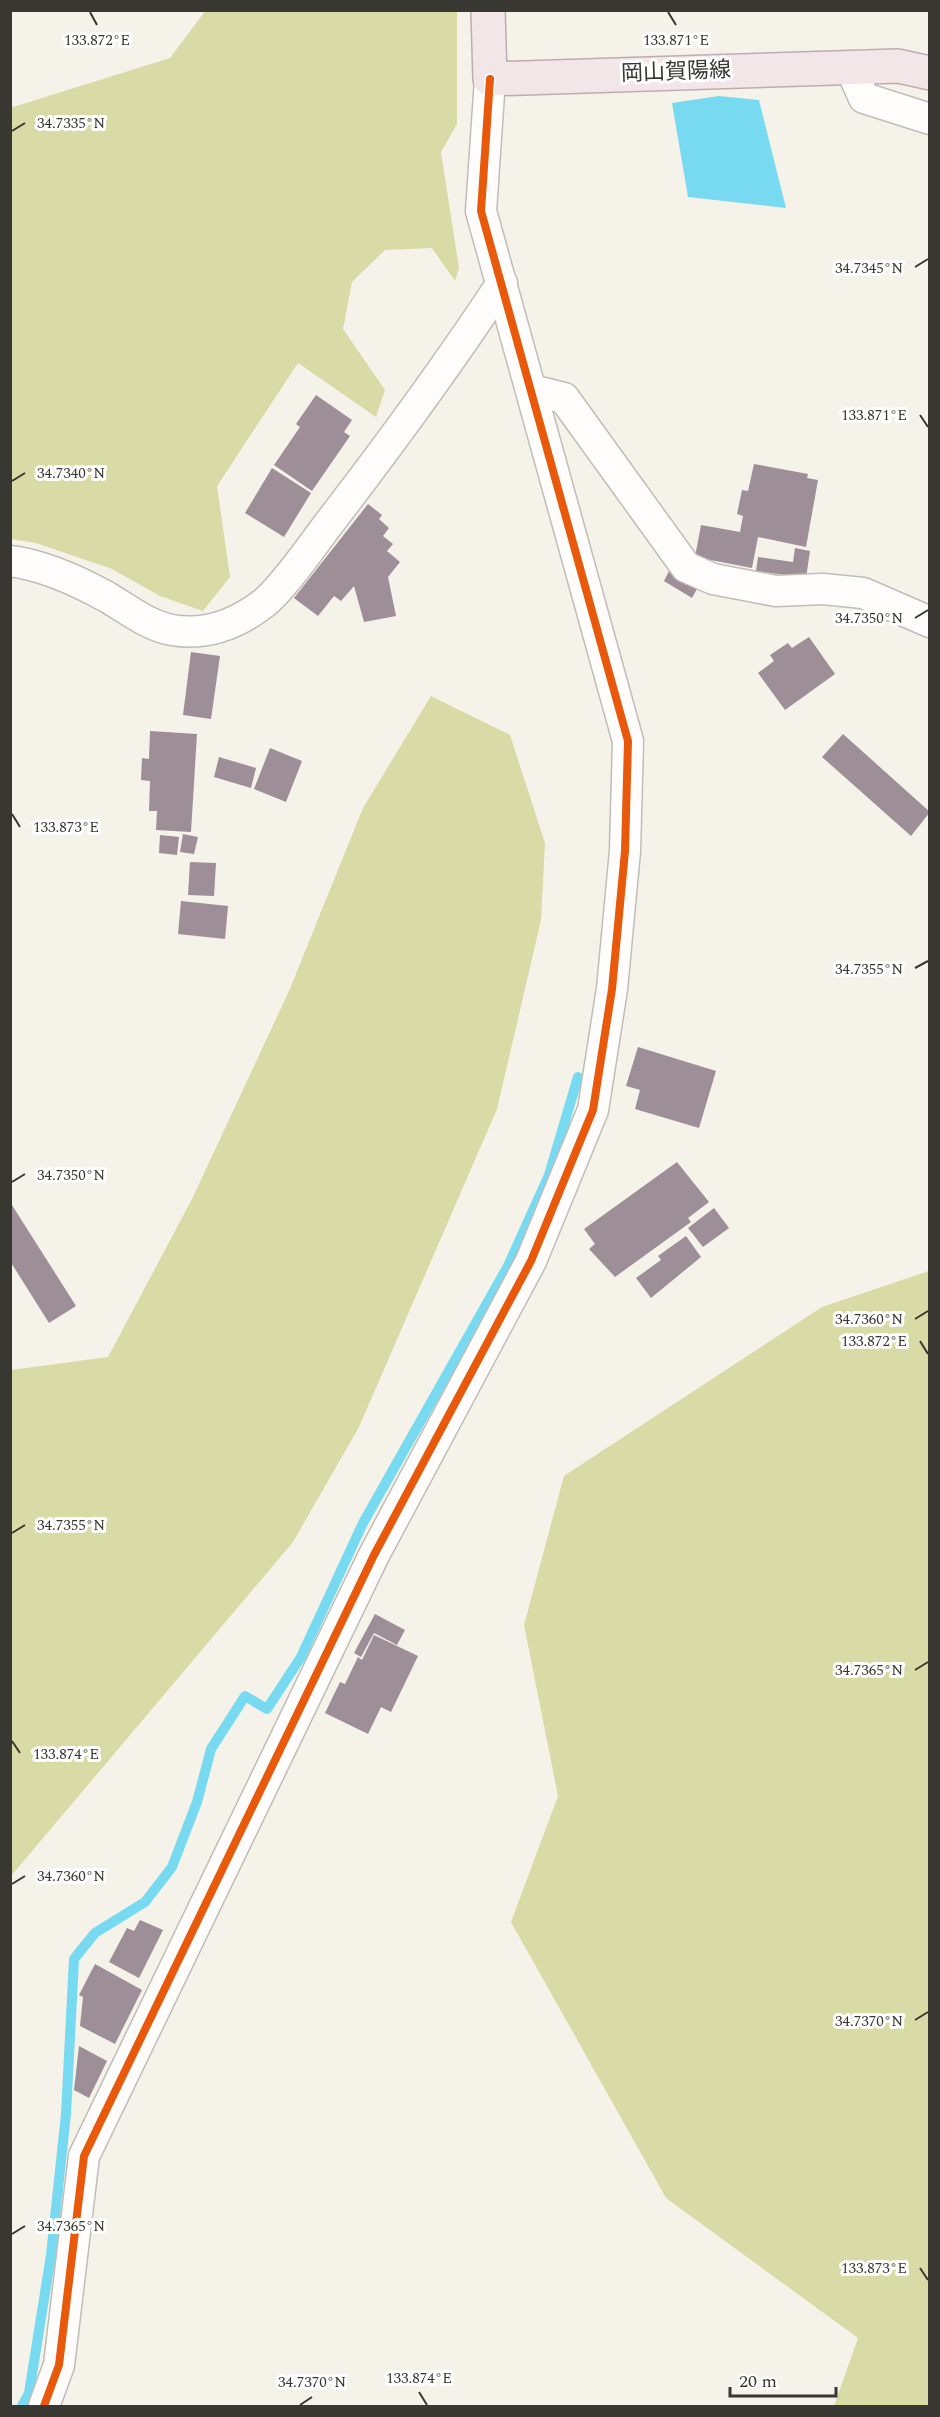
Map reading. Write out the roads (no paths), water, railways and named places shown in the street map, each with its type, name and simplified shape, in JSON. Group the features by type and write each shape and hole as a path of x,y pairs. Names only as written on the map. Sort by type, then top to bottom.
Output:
{"main road":[{"path":"488,10 490,79"},
{"name":"岡山賀陽線","path":"490,79 898,66 930,73"}],"street":[{"path":"850,67 864,98 930,119"},
{"path":"44,2406 59,2365 84,2156 374,1556 531,1261 593,1110 612,989 625,851 628,741 481,211 490,79"},
{"path":"10,561 29,563 78,583 139,617 170,630 205,632 235,621 266,602 313,544 391,441 502,283"},
{"path":"532,390 564,398 686,567 713,579 776,591 823,589 863,593 930,622"}],"water":[{"path":"719,96 759,100 786,208 688,197 672,103"}],"waterway":[{"path":"22,2406 29,2393 51,2255 66,2114 74,1959 95,1933 145,1902 172,1867 197,1802 211,1749 245,1696 267,1709 301,1657 363,1523 508,1266 549,1175 578,1077"}]}
